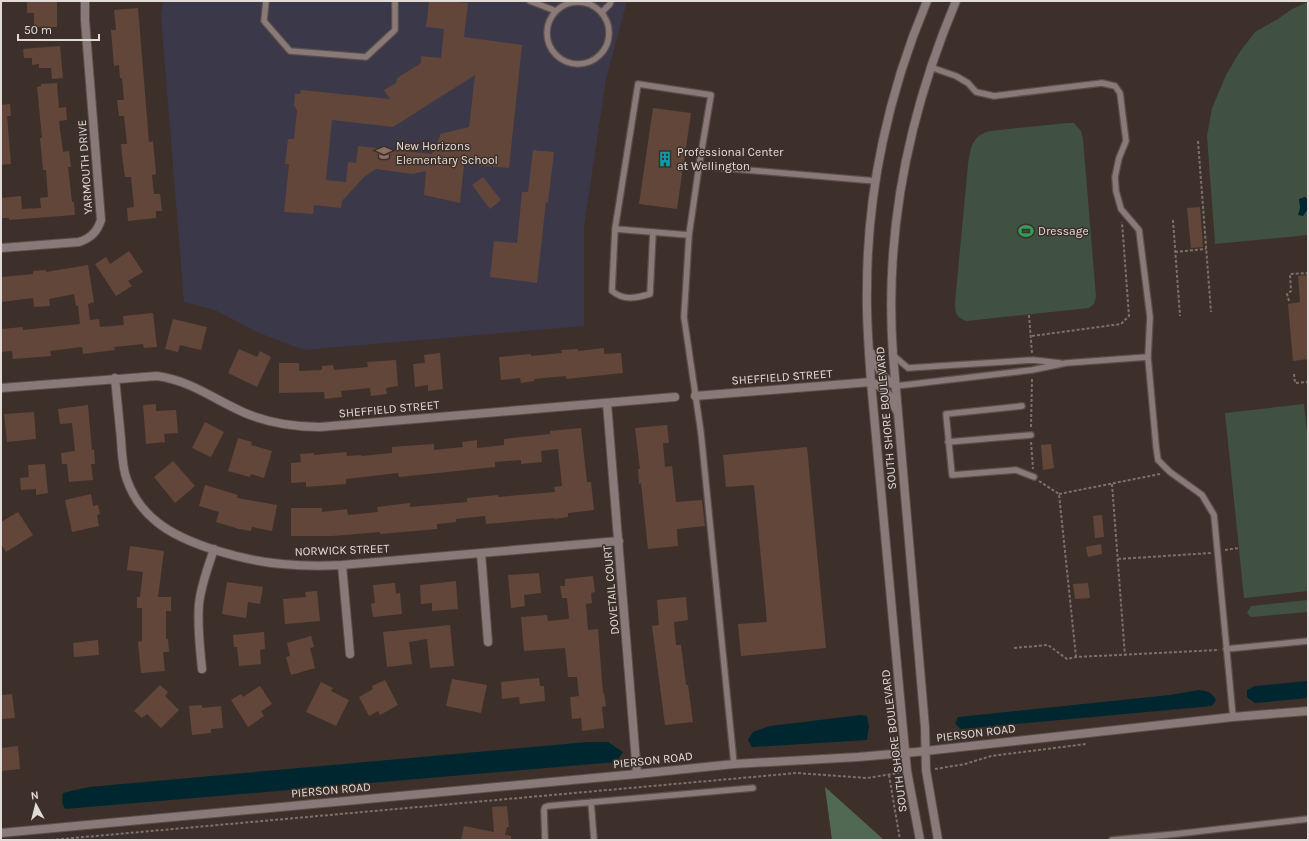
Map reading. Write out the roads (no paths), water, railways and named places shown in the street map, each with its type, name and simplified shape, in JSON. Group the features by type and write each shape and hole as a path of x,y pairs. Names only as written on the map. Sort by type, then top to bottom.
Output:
{"street":[{"name":"YARMOUTH DRIVE","path":"1,248 78,242 86,240 93,235 101,220 85,20 85,1"},
{"name":"SOUTH SHORE BOULEVARD","path":"920,840 907,771 902,720 868,348 866,288 876,181 883,140 905,58 927,1"},
{"name":"SOUTH SHORE BOULEVARD","path":"938,840 926,770 925,727 893,355 891,296 895,225 907,150 930,67 956,1"},
{"path":"868,348 881,374 888,382 896,386"},
{"name":"SHEFFIELD STREET","path":"1,388 149,376 172,378 187,383 252,415 274,422 305,427 675,397"},
{"name":"NORWICK STREET","path":"115,378 123,465 133,494 141,506 157,522 170,531 214,549 250,559 281,564 312,566 342,565 619,541"},
{"path":"871,382 882,386 898,413"},
{"name":"SHEFFIELD STREET","path":"695,396 871,382"},
{"name":"DOVETAIL COURT","path":"607,403 637,774"},
{"path":"202,669 198,622 199,604 202,585 214,549"},
{"path":"481,553 488,642"},
{"path":"342,565 350,654"},
{"name":"PIERSON ROAD","path":"1,833 734,764 906,753 1233,717 1308,711"}],"lane":[{"path":"266,1 264,21 290,51 366,57 395,30 395,1"},
{"path":"530,1 556,11"},
{"path":"602,12 611,1"},
{"path":"574,2 584,2 594,6 602,12 607,20 610,30 609,40 605,50 599,58 590,63 580,65 569,64 559,59 552,51 547,41 546,30 549,20 556,11 564,5 574,2"},
{"path":"930,67 956,76 968,84 976,92 994,96 1102,83 1115,86 1120,93 1126,141 1119,158 1115,177 1116,192 1121,209 1139,230 1150,317 1148,357 1158,460 1170,472 1202,495 1214,515 1233,717"},
{"path":"653,232 650,294 638,298 619,297 612,291 615,229 638,84 711,95 689,235 684,317 701,433 734,764"},
{"path":"699,166 876,181"},
{"path":"615,229 689,235"},
{"path":"893,355 908,368 1033,360 1066,363"},
{"path":"896,386 1032,370 1066,363 1148,357"},
{"path":"1022,406 946,414 952,475 1016,470 1034,477"},
{"path":"948,442 1031,435"},
{"path":"1226,649 1308,641"},
{"path":"545,840 544,810 545,807 548,806 753,788"},
{"path":"591,802 594,840"},
{"path":"1112,840 1177,837 1308,819"}],"water":[{"path":"1305,197 1308,199 1308,209 1303,216 1298,215 1300,208 1299,199"},
{"path":"1308,681 1308,698 1255,703 1247,697 1247,690 1255,686"},
{"path":"1199,690 1207,691 1213,695 1216,700 1212,706 961,729 955,724 958,717 1170,695"},
{"path":"861,715 867,716 869,726 867,740 752,747 748,740 753,732 770,726"},
{"path":"588,742 608,742 623,752 616,762 65,809 62,802 63,793 89,787"}],"place":[{"name":"New Horizons Elementary School","path":"384,153"},
{"name":"Professional Center at Wellington","path":"665,159"},
{"name":"Dressage","path":"1026,231"}]}
